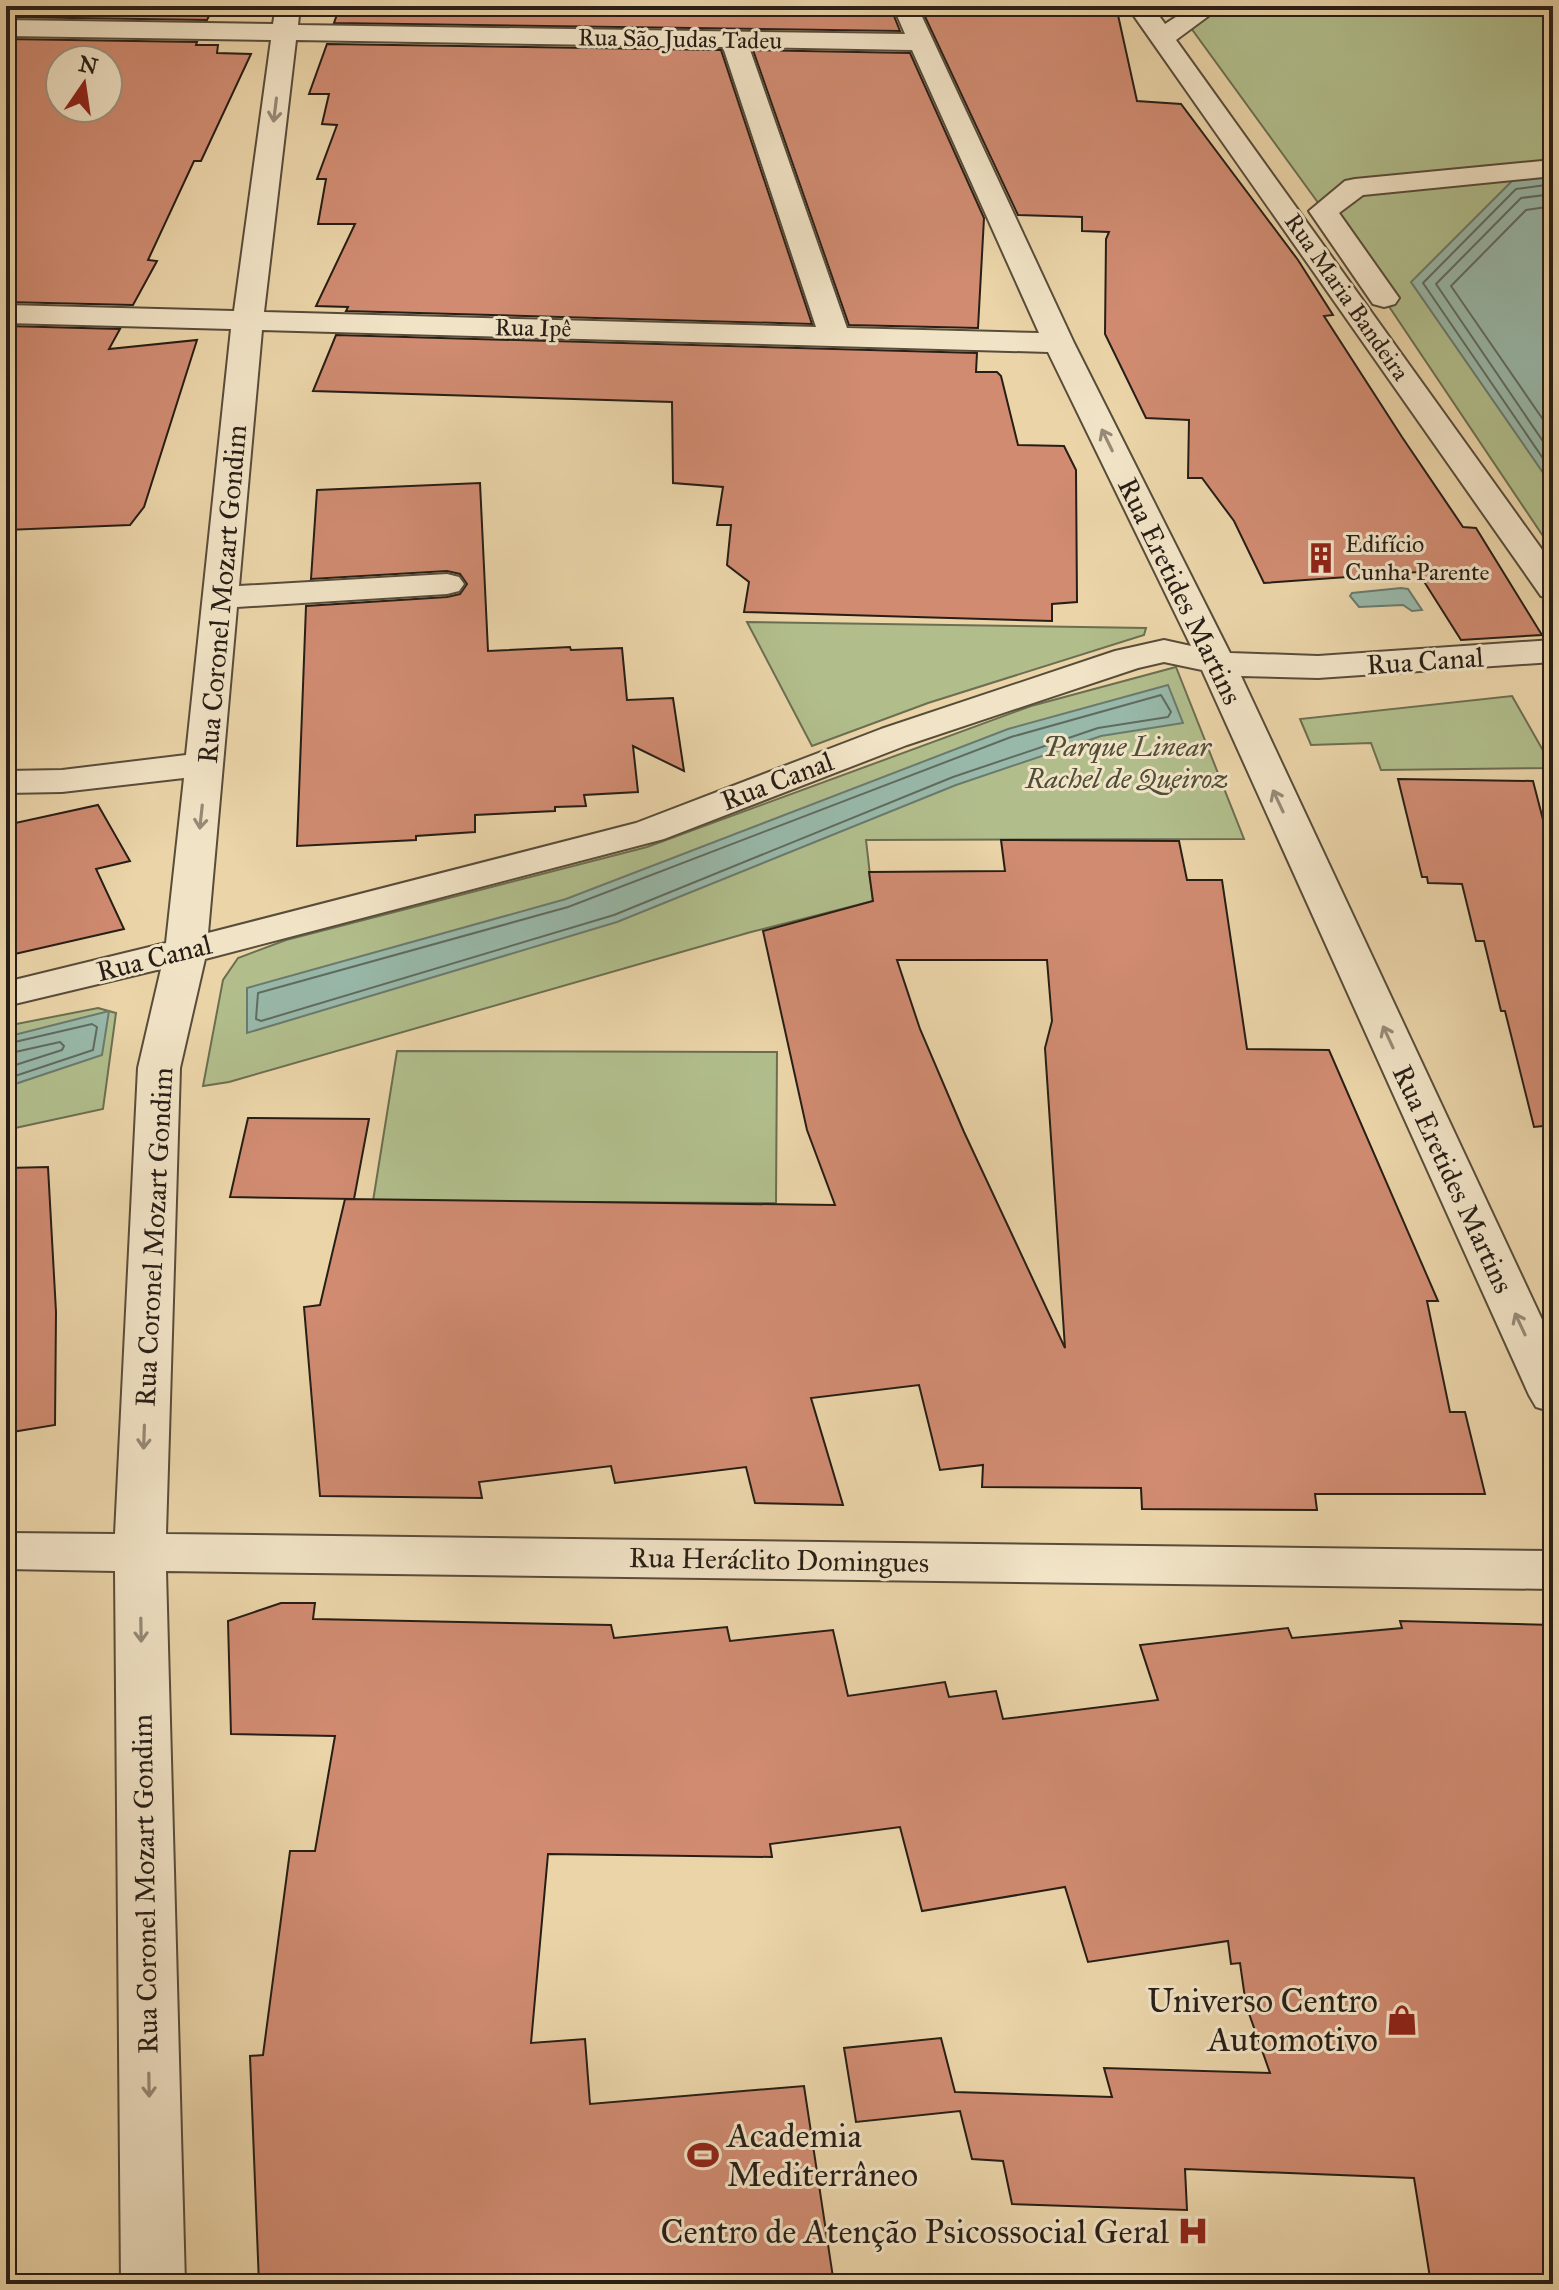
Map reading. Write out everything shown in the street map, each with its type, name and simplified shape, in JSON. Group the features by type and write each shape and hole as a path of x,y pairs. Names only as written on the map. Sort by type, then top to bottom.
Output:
{"street":[{"name":"Rua Eretides Martins","path":"905,6 1059,343 1217,663 1553,1395"},
{"name":"Rua Maria Bandeira","path":"1139,6 1553,589"},
{"path":"1161,38 1210,6"},
{"name":"Rua São Judas Tadeu","path":"6,28 286,19 583,27 733,39 922,42"},
{"name":"Rua Coronel Mozart Gondim","path":"153,2284 140,1552 159,1068 186,951 248,321 286,19"},
{"path":"733,39 834,335"},
{"path":"1553,168 1355,187 1323,211 1553,551"},
{"name":"Rua Ipê","path":"6,314 1059,343"},
{"path":"222,597 447,584"},
{"name":"Rua Canal","path":"6,994 186,951 650,831 866,747 1128,659 1164,651 1217,663 1318,667 1553,651"},
{"path":"6,782 62,781 206,764"},
{"name":"Rua Heráclito Domingues","path":"6,1551 1553,1570"}],"green space":[{"path":"1175,6 1553,6 1553,551 1335,226"},
{"path":"747,622 1146,628 1144,635 928,703 812,746"},
{"name":"Parque Linear Rachel de Queiroz","path":"1176,667 1244,839 866,840 873,901 751,932 229,1082 203,1086 223,980 238,958 286,940 647,847 1031,706"},
{"path":"1512,696 1553,768 1381,770 1371,743 1311,745 1300,719"},
{"path":"98,1008 116,1013 103,1109 6,1130 6,1026"},
{"path":"397,1051 777,1052 776,1203 373,1201"}],"water":[{"path":"1553,176 1553,487 1411,282 1513,180"},
{"path":"1408,589 1422,610 1412,611 1403,605 1359,607 1350,596 1352,593"},
{"path":"1168,685 1183,723 1101,736 956,785 617,922 247,1033 247,988 566,899 1008,729"},
{"path":"109,1011 102,1055 6,1087 6,1037"}],"building":[{"path":"6,6 214,6 207,20 6,17"},
{"path":"340,6 890,6 900,31 334,23"},
{"path":"920,6 1116,6 1137,101 1181,104 1298,260 1333,315 1324,316 1402,437 1463,527 1476,528 1542,635 1461,640 1418,572 1264,583 1234,521 1202,478 1188,478 1189,420 1146,418 1105,334 1106,239 1109,232 1082,231 1082,217 1018,215"},
{"path":"6,39 197,42 196,45 218,45 217,53 251,54 201,161 194,161 148,260 157,261 133,305 6,302"},
{"path":"327,44 721,50 812,324 346,311 348,307 316,306 355,224 318,224 326,179 317,179 337,125 322,124 329,94 309,94"},
{"path":"753,50 910,53 984,218 978,328 849,325"},
{"path":"6,326 120,329 109,349 197,340 144,507 130,525 6,530"},
{"path":"336,335 977,353 976,372 997,372 1001,376 1018,445 1064,446 1076,470 1077,602 1052,604 1052,621 744,612 749,582 727,565 731,525 717,525 723,487 673,483 672,402 313,391"},
{"path":"480,483 488,651 622,648 627,700 673,698 684,771 633,746 638,792 584,795 586,806 555,807 555,811 475,815 475,832 416,836 416,840 297,846 306,606 447,597 460,594 467,584 460,574 447,571 311,579 317,490"},
{"path":"1398,779 1533,781 1547,835 1553,835 1553,1125 1534,1127 1505,1011 1501,1011 1484,941 1476,941 1462,884 1428,883 1427,877 1422,877"},
{"path":"98,805 130,861 96,869 124,929 6,956 6,825"},
{"path":"1001,840 1179,841 1187,880 1222,880 1247,1049 1329,1050 1438,1301 1427,1301 1450,1412 1465,1412 1485,1494 1315,1494 1317,1510 1142,1509 1141,1488 982,1487 983,1465 940,1470 919,1385 811,1398 843,1505 755,1503 746,1467 615,1483 611,1466 479,1482 482,1498 320,1496 304,1307 320,1305 345,1199 835,1205 807,1130 763,931 873,901 869,872 1005,871","holes":["897,960 1047,960 1052,1021 1045,1048 1065,1348 964,1132 920,1029"]},
{"path":"248,1118 369,1119 354,1199 230,1197"},
{"path":"48,1167 56,1312 55,1425 6,1433 6,1168"},
{"path":"281,1603 315,1603 313,1619 611,1625 614,1638 727,1627 730,1641 833,1630 848,1696 945,1682 949,1697 996,1691 1003,1719 1158,1700 1140,1645 1288,1628 1292,1638 1402,1628 1400,1621 1553,1625 1553,2284 1431,2284 1414,2178 1185,2169 1187,2210 1012,2204 1003,2161 972,2159 960,2111 856,2122 844,2048 941,2038 955,2092 1112,2097 1104,2068 1270,2073 1246,2005 1240,1963 1231,1964 1228,1941 1088,1962 1065,1887 922,1911 900,1827 770,1844 772,1857 548,1854 531,2043 585,2039 590,2104 804,2086 834,2284 259,2284 250,2056 263,2055 290,1851 315,1851 335,1736 231,1734 228,1621"}],"place":[{"name":"Edifício Cunha Parente","path":"1321,558"},
{"name":"Universo Centro Automotivo","path":"1402,2020"},
{"name":"Academia Mediterrâneo","path":"703,2155"},
{"name":"Centro de Atenção Psicossocial Geral","path":"1193,2231"}]}
